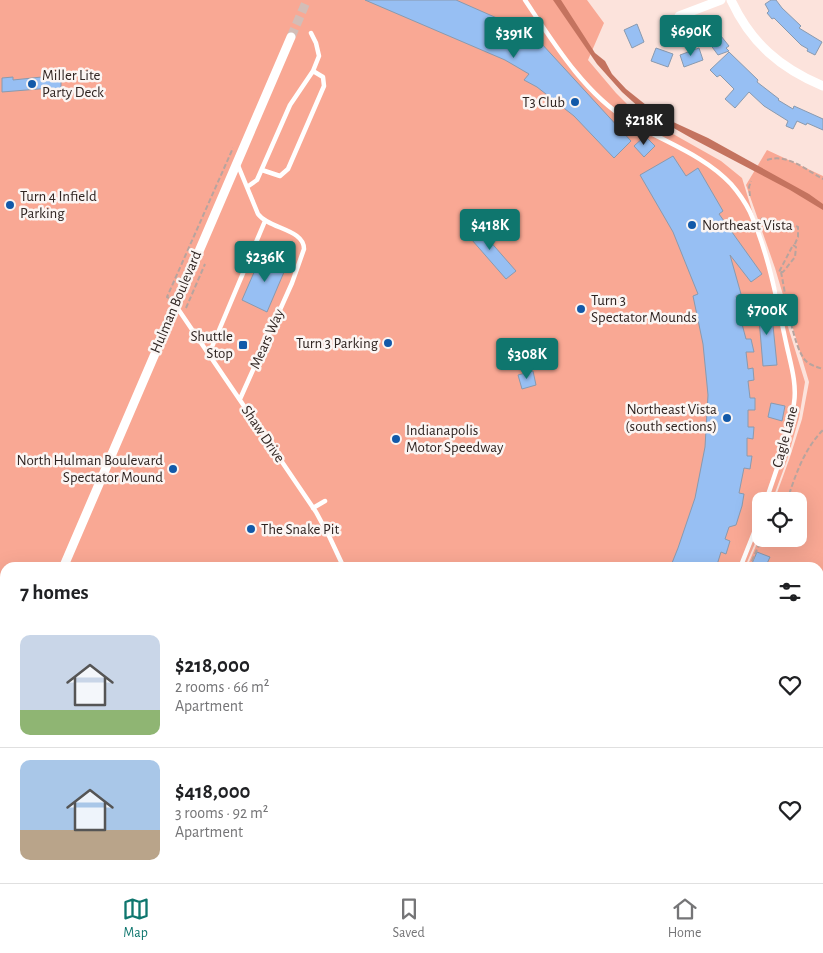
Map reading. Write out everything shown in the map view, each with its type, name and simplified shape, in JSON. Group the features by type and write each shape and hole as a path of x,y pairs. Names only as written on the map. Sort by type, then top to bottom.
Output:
{"street":[{"path":"679,16 721,0"},
{"path":"731,0 748,29 766,50 792,71 823,86"},
{"name":"Hulman Boulevard","path":"66,562 291,37"}],"lane":[{"name":"Cagle Lane","path":"525,0 571,67 611,107 627,119 716,171 730,183 749,210 763,249 776,299 795,391 791,420 769,492"},
{"path":"247,186 257,180 290,105 314,71 319,56 311,33"},
{"path":"262,170 280,176 288,169 324,86 323,77 314,71"},
{"path":"209,354 265,221 258,214 237,162"},
{"name":"Mears Way","path":"240,399 294,277 304,249 302,239 299,236 265,221"},
{"name":"Shaw Drive","path":"175,305 313,508 341,562"},
{"path":"313,508 326,501"},
{"path":"742,562 752,538"}],"path":[{"path":"767,160 776,157 793,162 823,179"},
{"path":"751,182 749,195 753,203"},
{"path":"757,211 765,222 787,222 798,227 798,237 779,272 781,272 792,327 801,356 807,363 823,369"},
{"path":"781,272 795,257 796,247 794,246"},
{"path":"791,492 807,450 823,430"},
{"path":"752,562 758,547"}],"shaded area":[{"name":"Indianapolis Motor Speedway","path":"0,0 587,0 604,23 588,60 616,93 632,109 721,161 742,178 805,382 799,418 775,492 752,492 753,547 747,562 0,562"},
{"path":"553,0 561,0 595,53 605,61 612,74 626,89 646,105 671,121 708,138 809,194 823,204 823,210 790,190 642,110 622,92 597,64"},
{"path":"767,150 823,176 823,562 749,562 755,547 807,547 807,492 777,492 802,419 809,382 775,268 746,185"}],"building":[{"path":"365,0 456,0 543,40 541,43 631,141 614,158 574,116 537,87 524,80 529,74 505,60"},
{"path":"771,0 776,0 801,26 799,28 822,42 815,55 807,51 808,49 801,45 767,13 769,11 765,4"},
{"path":"637,24 644,42 632,48 624,30"},
{"path":"717,31 729,46 726,48 729,51 718,55 707,40"},
{"path":"656,48 673,54 668,67 651,61"},
{"path":"699,48 703,60 684,67 680,55"},
{"path":"729,52 758,80 757,82 778,100 793,109 794,106 823,119 823,130 797,121 793,129 786,126 788,121 764,106 749,92 735,108 725,99 734,89 720,75 717,77 710,70"},
{"name":"Miller Lite Party Deck","path":"61,75 61,90 51,91 51,88 2,92 2,78 13,77 13,80"},
{"path":"645,136 655,146 644,157 634,146"},
{"name":"Northeast Vista (south sections)","path":"673,156 686,176 698,168 723,211 719,214 762,274 751,282 730,255 741,294 736,296 739,311 745,310 748,322 742,324 746,339 751,339 754,352 746,352 748,369 753,368 754,380 748,381 750,398 755,398 755,410 748,410 748,427 754,427 753,439 747,438 747,456 752,456 750,469 744,468 739,493 744,494 742,506 736,525 729,527 725,539 730,541 726,554 721,552 718,562 672,562 695,498 705,447 708,395 703,344 693,296 698,294 673,232 640,175"},
{"path":"474,223 516,271 506,279 465,232"},
{"path":"262,254 287,265 267,312 242,300"},
{"path":"771,306 777,365 763,366 758,307"},
{"path":"533,371 536,385 522,389 518,375"},
{"path":"771,403 785,406 782,421 768,417"},
{"path":"757,552 770,557 768,562 753,562"}],"tunnel":[{"path":"291,37 307,0"}],"place":[{"name":"Miller Lite Party Deck","path":"32,84"},
{"name":"T3 Club","path":"575,102"},
{"name":"Turn 4 Infield Parking","path":"10,205"},
{"name":"Northeast Vista","path":"692,225"},
{"name":"Turn 3 Spectator Mounds","path":"581,309"},
{"name":"Turn 3 Parking","path":"388,343"},
{"name":"Shuttle Stop","path":"243,345"},
{"name":"Northeast Vista (south sections)","path":"727,418"},
{"name":"Indianapolis Motor Speedway","path":"396,439"},
{"name":"North Hulman Boulevard Spectator Mound","path":"173,469"},
{"name":"The Snake Pit","path":"251,529"}]}
